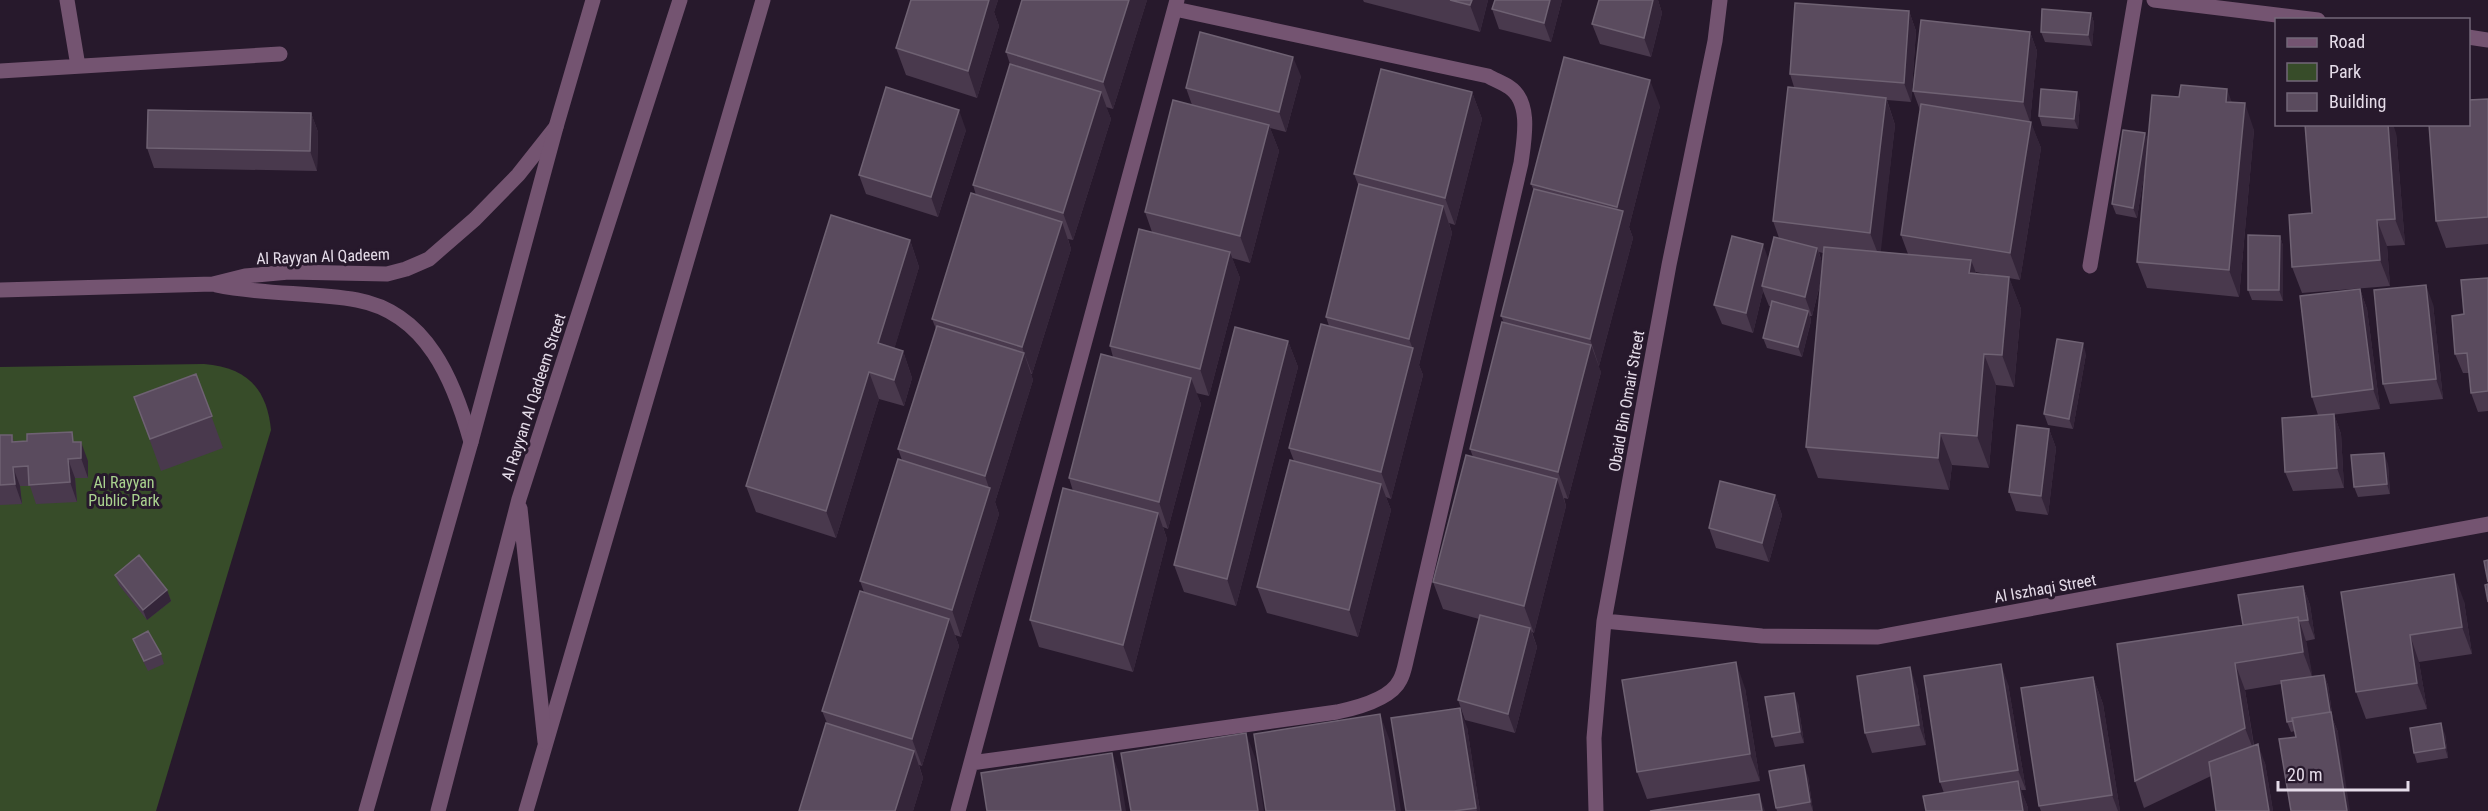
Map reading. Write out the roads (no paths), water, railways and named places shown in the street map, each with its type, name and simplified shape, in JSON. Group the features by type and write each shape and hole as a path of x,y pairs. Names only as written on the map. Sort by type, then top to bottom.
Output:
{"street":[{"path":"67,0 78,66"},
{"path":"366,811 593,0"},
{"name":"Al Rayyan Al Qadeem Street","path":"438,811 519,499 680,0"},
{"path":"526,811 763,0"},
{"name":"Obaid Bin Omair Street","path":"1596,811 1594,738 1604,621 1669,265 1715,41 1720,0"},
{"path":"2090,266 2135,0"},
{"path":"2154,0 2302,18"},
{"path":"958,811 1176,5 1488,76 1512,88 1523,106 1525,133 1521,163 1407,657 1399,682 1384,695 1363,706 1337,712 971,763"},
{"path":"2470,37 2488,40"},
{"path":"0,71 280,54"},
{"name":"Al Rayyan Al Qadeem","path":"0,290 213,284 266,274 387,274 406,269 429,259 475,219 518,175 556,127"},
{"name":"Al Rayyan Al Qadeem","path":"213,284 266,294 357,300 378,306 411,325 439,358 459,398 471,441"},
{"path":"519,499 545,742"},
{"name":"Al Iszhaqi Street","path":"1604,621 1762,636 1878,637 2488,524"}],"park label":[{"name":"Al Rayyan Public Park","path":"124,491"}]}
